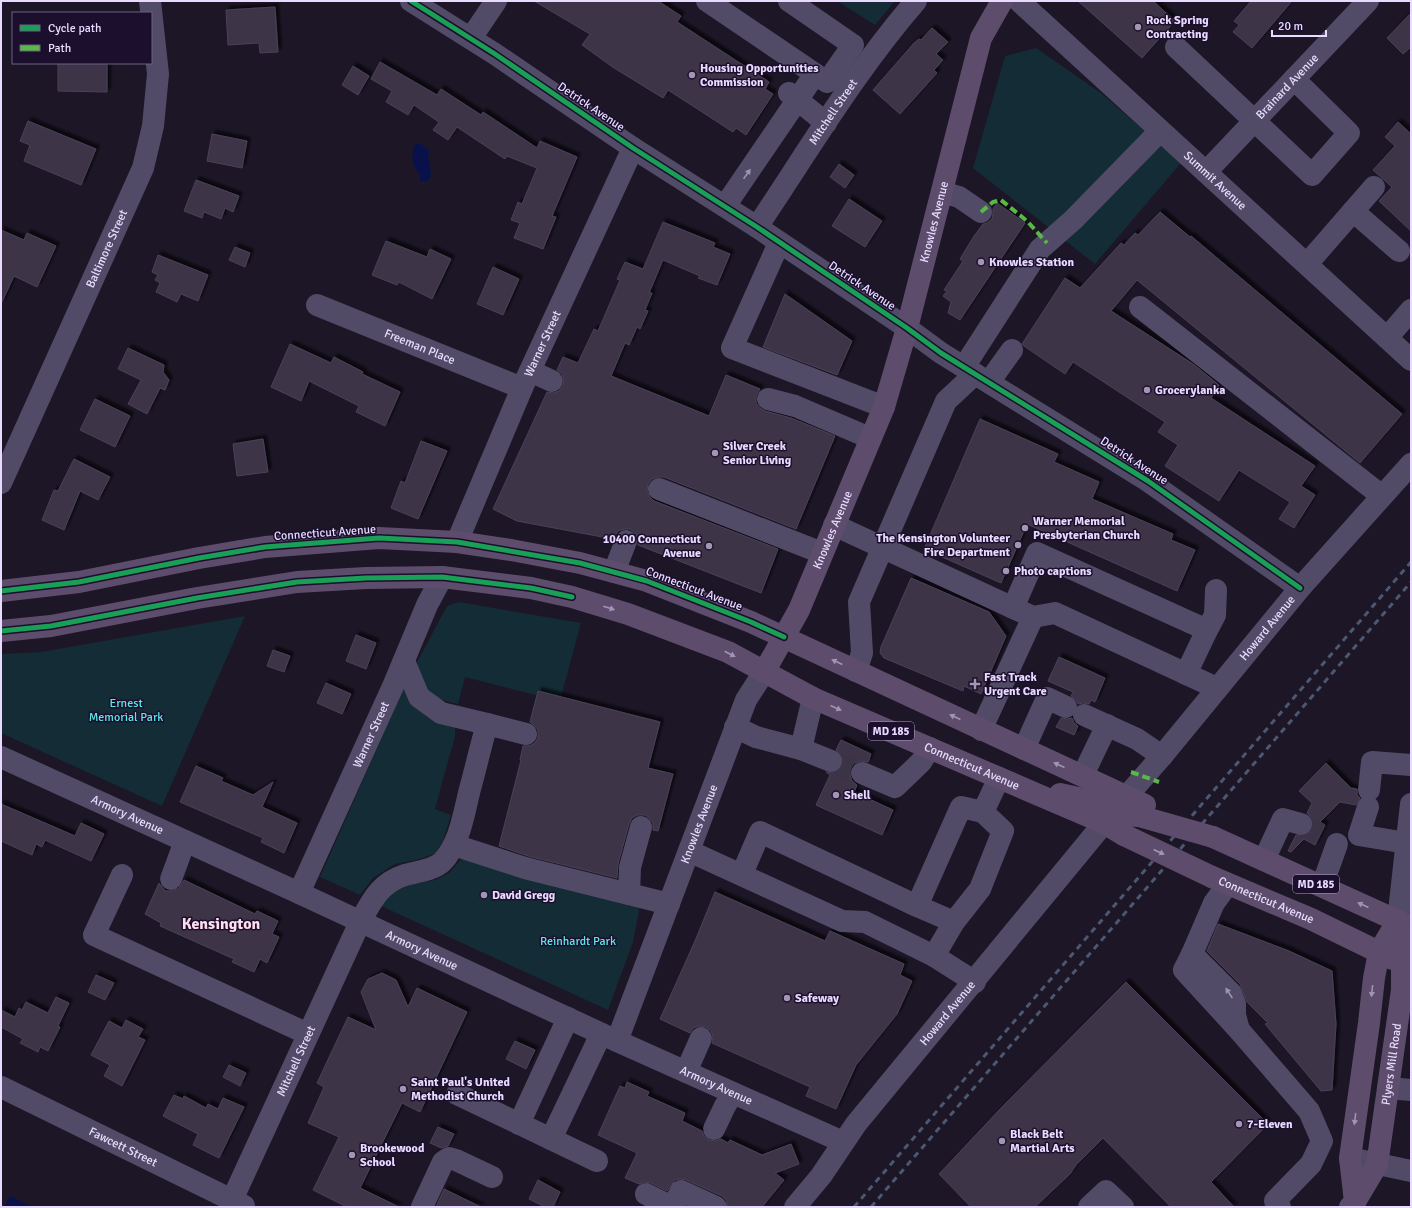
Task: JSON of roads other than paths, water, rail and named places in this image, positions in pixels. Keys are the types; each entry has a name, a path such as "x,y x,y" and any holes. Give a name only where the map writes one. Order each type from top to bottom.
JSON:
{"main road":[{"name":"Knowles Avenue","path":"764,672 799,610 884,407 907,328 981,38 1002,1"},
{"name":"Connecticut Avenue","path":"1,591 80,582 199,558 265,547 379,538 457,542 572,562 646,581 750,622 981,730 1083,775 1137,806"},
{"name":"Connecticut Avenue","path":"1,631 50,626 197,598 297,582 366,578 442,577 531,588 572,597 628,614 728,652 814,698 1104,823 1124,836 1220,880 1311,919 1407,965"},
{"path":"1020,786 1097,802 1114,801 1137,806"},
{"path":"1104,823 1120,817 1137,806"},
{"name":"MD 185","path":"1137,806 1214,837 1405,924"},
{"name":"Plyers Mill Road","path":"1353,1205 1350,1158 1374,978 1379,952 1405,924"},
{"name":"Plyers Mill Road","path":"1353,1205 1377,1165 1402,990 1407,965 1405,924"}],"street":[{"name":"Baltimore Street","path":"150,1 151,12"},
{"name":"Detrick Avenue","path":"411,1 470,38 633,148 757,227 907,328 941,353 1148,481 1300,588"},
{"path":"470,38 496,1"},
{"path":"708,1 827,82 853,45 789,1"},
{"name":"Mitchell Street","path":"757,227 806,107 851,86 901,18 916,1"},
{"name":"Summit Avenue","path":"1019,1 1411,360"},
{"name":"Brainard Avenue","path":"1206,172 1368,1"},
{"name":"Baltimore Street","path":"1,484 143,168 153,126 158,74 152,19"},
{"path":"1176,47 1312,175 1349,133 1294,79"},
{"path":"725,206 806,107 820,78"},
{"path":"976,374 1040,249 1073,220 1160,131"},
{"name":"Warner Street","path":"457,542 526,380 633,148"},
{"path":"1307,264 1374,188"},
{"path":"942,192 959,197 981,212"},
{"path":"1353,211 1399,251"},
{"path":"779,243 732,348 884,407"},
{"name":"Freeman Place","path":"317,305 526,380 552,381"},
{"path":"1140,307 1382,496"},
{"path":"1387,338 1411,310"},
{"path":"856,671 862,653 859,602 946,401 976,374 1012,350"},
{"path":"768,399 795,406 870,438"},
{"name":"Howard Avenue","path":"1137,806 1162,756 1300,588 1411,464"},
{"path":"660,489 822,553"},
{"path":"834,525 1033,617 1055,613 1208,684 1216,690"},
{"path":"614,572 626,541"},
{"path":"1013,608 1037,553 1207,630"},
{"name":"Warner Street","path":"299,893 404,661 427,605 442,577"},
{"path":"1186,674 1215,615 1216,590"},
{"path":"981,730 1033,617"},
{"path":"404,661 419,697 441,713 526,734"},
{"name":"Knowles Avenue","path":"551,1139 609,1038 668,904 746,700 764,672"},
{"path":"801,748 814,698"},
{"path":"1024,749 1047,698 1137,739 1162,756"},
{"name":"Mitchell Street","path":"239,1204 308,1034 360,922 370,904 385,885 404,875 425,870 442,863 454,845 487,724"},
{"path":"1083,775 1107,725"},
{"path":"735,727 756,737 801,748 831,761"},
{"path":"862,773 895,787 922,762 930,748"},
{"name":"Armory Avenue","path":"1,758 299,893 609,1038 843,1142"},
{"path":"1359,835 1369,798 1372,762 1411,765"},
{"path":"983,812 999,778"},
{"name":"Plyers Mill Road","path":"1405,924 1406,843 1411,804"},
{"path":"917,906 961,807 983,812 1003,831 980,889 954,922 934,956"},
{"path":"1264,860 1283,819 1301,824"},
{"name":"Howard Avenue","path":"795,1207 821,1176 856,1124 975,982 1104,823"},
{"path":"629,894 630,867 642,827"},
{"path":"742,874 760,832 954,922"},
{"path":"1322,886 1328,839 1359,835 1406,843"},
{"path":"171,879 185,841"},
{"path":"454,845 525,868 668,904"},
{"path":"689,851 842,921 865,922 934,956 975,982"},
{"path":"122,875 94,935 308,1034"},
{"path":"1220,880 1214,903 1184,970 1309,1110 1322,1142 1311,1164 1275,1201 1280,1207"},
{"path":"519,1124 568,1018"},
{"path":"686,1072 701,1038"},
{"name":"Fawcett Street","path":"1,1087 239,1204"},
{"path":"1388,1088 1411,1090"},
{"path":"714,1129 725,1106 734,1093"},
{"path":"457,1094 597,1161"},
{"path":"422,1207 443,1162 449,1158 492,1177"},
{"path":"1350,1158 1377,1165 1411,1171"},
{"path":"646,1194 673,1207 681,1191 716,1207"},
{"path":"1089,1207 1106,1191 1123,1207"}],"tunnel":[{"path":"831,761 862,773"},
{"path":"1301,824 1320,834"}],"railway":[{"path":"854,1207 1411,562"},
{"path":"871,1207 1411,582"}],"place":[{"name":"Rock Spring Contracting","path":"1138,27"},
{"name":"Housing Opportunities Commission","path":"692,75"},
{"name":"Knowles Station","path":"981,262"},
{"name":"Grocerylanka","path":"1147,390"},
{"name":"Silver Creek Senior Living","path":"715,453"},
{"name":"Warner Memorial Presbyterian Church","path":"1025,528"},
{"name":"The Kensington Volunteer Fire Department","path":"1018,545"},
{"name":"10400 Connecticut Avenue","path":"709,546"},
{"name":"Photo captions","path":"1006,571"},
{"name":"Fast Track Urgent Care","path":"975,684"},
{"name":"Shell","path":"836,795"},
{"name":"David Gregg","path":"484,895"},
{"name":"Safeway","path":"787,998"},
{"name":"Saint Paul's United Methodist Church","path":"403,1089"},
{"name":"7-Eleven","path":"1239,1124"},
{"name":"Black Belt Martial Arts","path":"1002,1141"},
{"name":"Brookewood School","path":"352,1155"}],"district":[{"name":"Kensington","path":"221,924"}],"park label":[{"name":"Ernest Memorial Park","path":"126,710"},
{"name":"Reinhardt Park","path":"578,941"}]}
